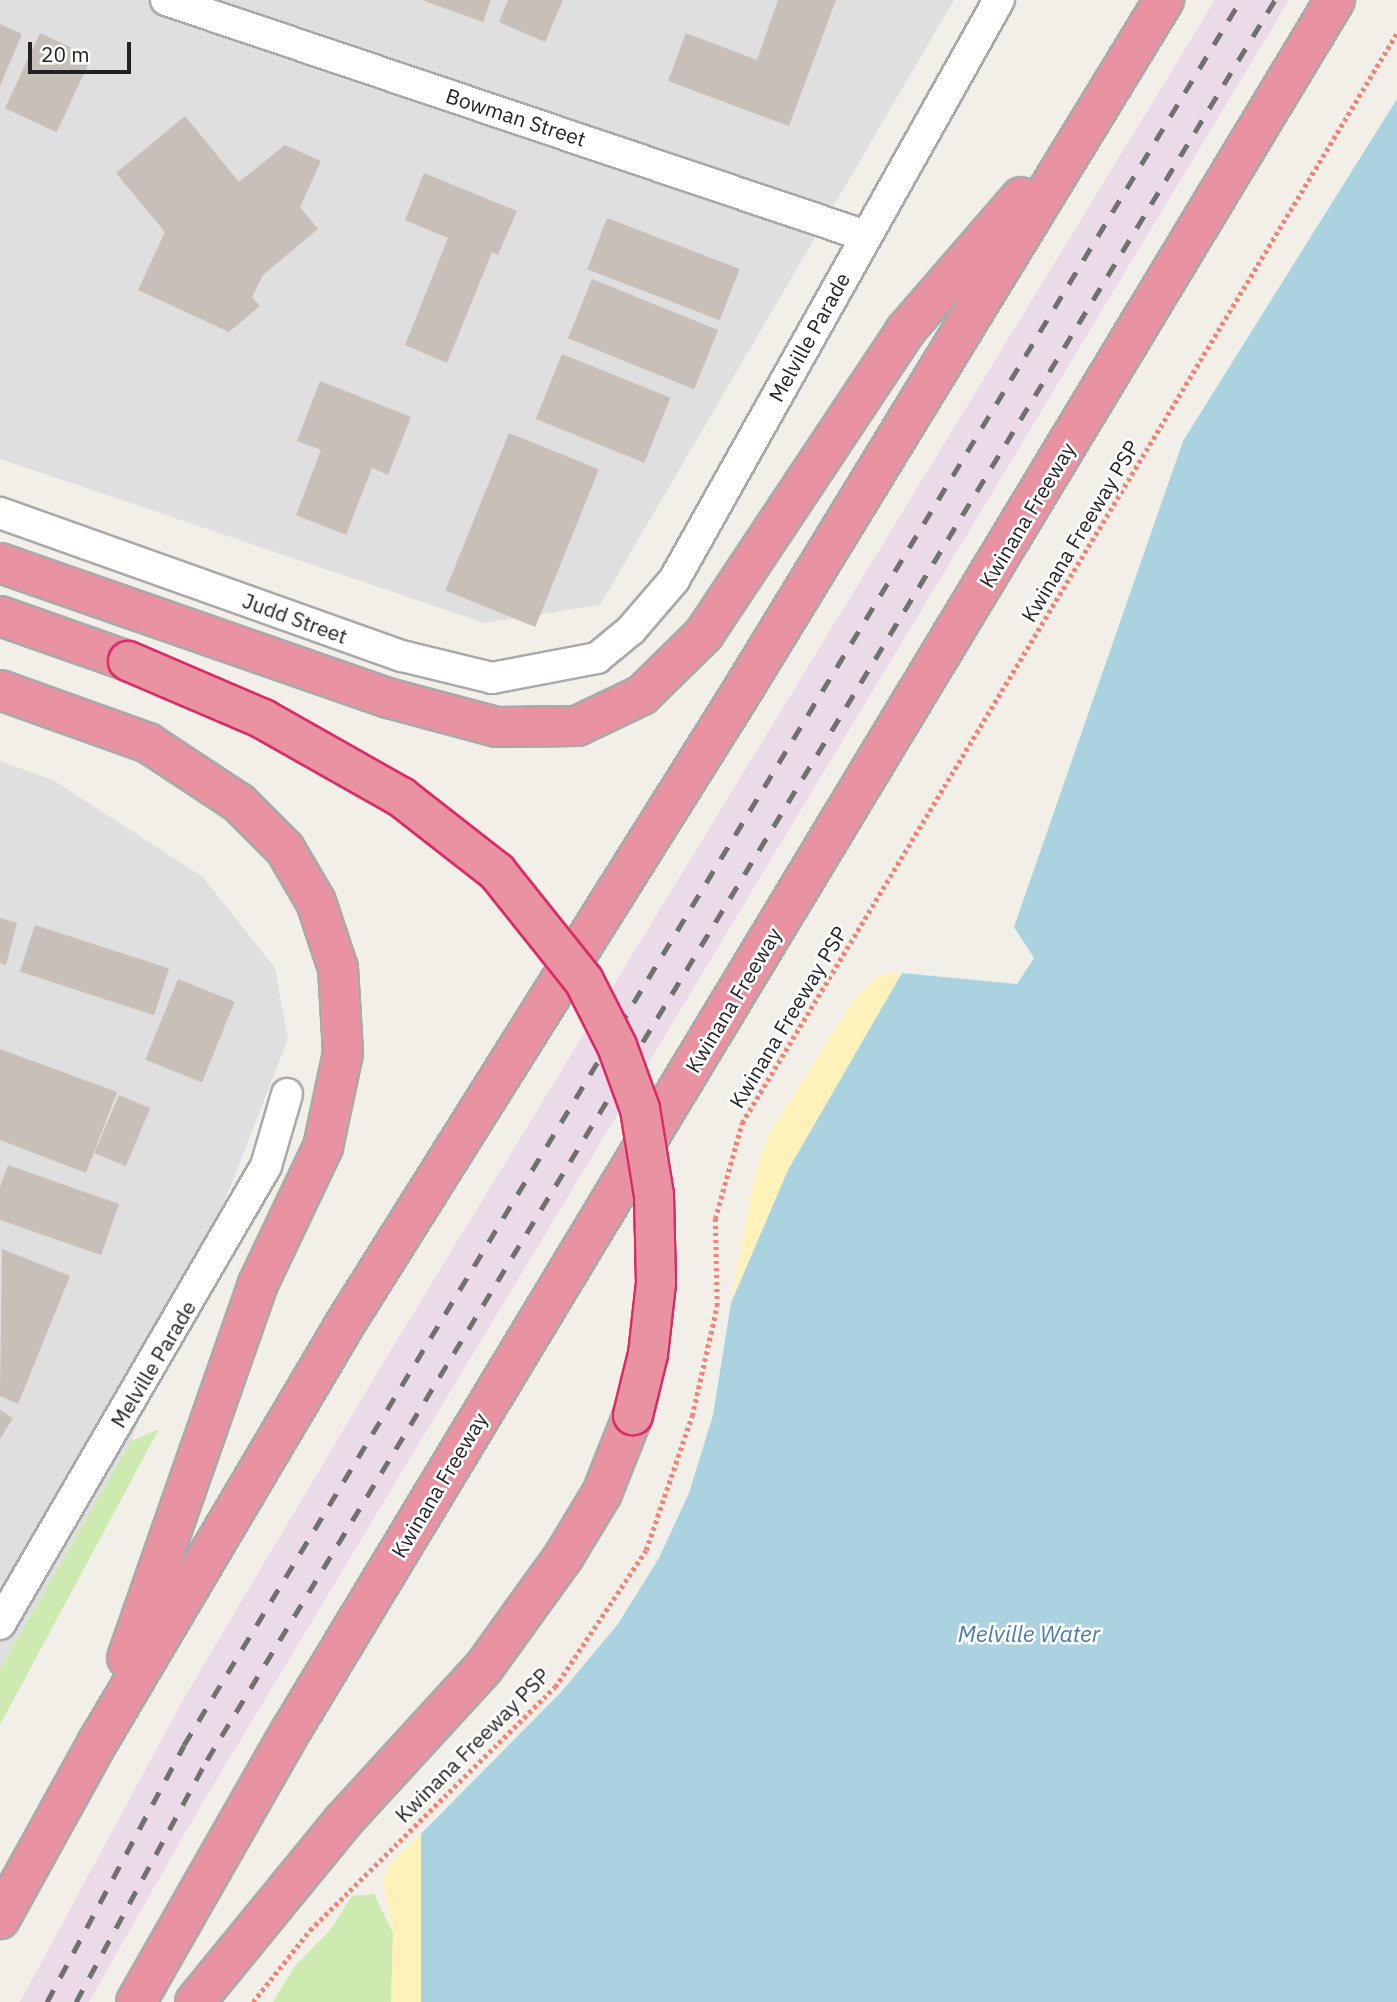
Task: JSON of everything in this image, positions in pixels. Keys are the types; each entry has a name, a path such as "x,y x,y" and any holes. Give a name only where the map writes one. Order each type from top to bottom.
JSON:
{"highway":[{"path":"0,1919 99,1740 343,1327 732,708 1164,0"},
{"name":"Kwinana Freeway","path":"136,2002 292,1729 1335,0"},
{"path":"0,563 388,698 497,727 577,726 642,695 704,634 905,331 1094,113"},
{"path":"0,616 128,661 264,719 401,797 496,872 584,981 617,1046 640,1109 654,1195 656,1283 648,1354 633,1415 602,1493 564,1556 484,1667 344,1819 195,2002"},
{"path":"0,690 148,743 239,803 285,849 316,902 338,968 343,1053 323,1147 258,1284 99,1740"}],"street":[{"name":"Bowman Street","path":"166,0 866,236"},
{"name":"Melville Parade","path":"597,658 631,630 674,580 999,0"},
{"name":"Judd Street","path":"0,513 402,656 492,678 597,658"},
{"name":"Melville Parade","path":"0,1624 266,1167 287,1094"}],"path":[{"name":"Kwinana Freeway PSP","path":"253,2002 310,1930 555,1688 646,1550 692,1416 715,1318 715,1219 742,1124 1397,33"}],"shaded area":[{"path":"0,0 954,0 600,605 485,623 0,459"},
{"path":"1215,0 1289,0 200,1807 89,2002 20,2002 184,1698 383,1363"},
{"path":"0,761 53,780 203,877 275,968 288,1039 131,1441 0,1669"}],"green space":[{"path":"159,1429 0,1725 0,1669 131,1441"},
{"path":"374,1894 393,1933 391,2002 273,2002 295,1966 330,1930 352,1896"}],"sand":[{"path":"902,973 788,1170 731,1303 753,1182 768,1136 854,999 879,975"},
{"path":"421,1834 421,2002 391,2002 393,1933 383,1881 388,1866"}],"water":[{"name":"Melville Water","path":"1397,99 1397,2002 421,2002 421,1834 562,1691 618,1624 659,1558 689,1493 713,1415 731,1303 788,1170 902,973 1017,984 1034,958 1014,927 1183,441"}],"building":[{"path":"422,0 491,0 483,22"},
{"path":"508,0 563,0 545,42 499,22"},
{"path":"778,0 836,0 789,126 668,81 686,33 757,60"},
{"path":"0,24 22,34 0,86"},
{"path":"40,33 92,57 57,132 5,108"},
{"path":"185,116 239,182 285,145 321,161 300,207 318,229 263,275 252,297 260,306 229,332 138,290 165,232 116,173"},
{"path":"424,173 517,211 498,255 492,252 447,363 405,345 448,238 405,220"},
{"path":"607,218 740,269 720,320 587,269"},
{"path":"592,279 718,330 694,389 568,338"},
{"path":"562,354 670,398 644,463 536,419"},
{"path":"320,381 411,417 388,475 372,468 346,535 296,515 321,450 297,441"},
{"path":"509,433 599,469 535,627 445,591"},
{"path":"0,918 17,923 6,965 0,963"},
{"path":"35,925 169,969 154,1015 20,972"},
{"path":"178,979 235,1002 202,1083 145,1060"},
{"path":"0,1049 117,1092 86,1173 0,1140"},
{"path":"119,1095 150,1108 126,1166 94,1153"},
{"path":"8,1165 119,1204 101,1255 0,1220 0,1187"},
{"path":"2,1249 70,1276 18,1404 0,1396"},
{"path":"0,1410 13,1418 0,1439"}],"railway":[{"path":"47,2002 184,1745 1241,0"},
{"path":"76,2002 207,1760 1275,0"}]}
